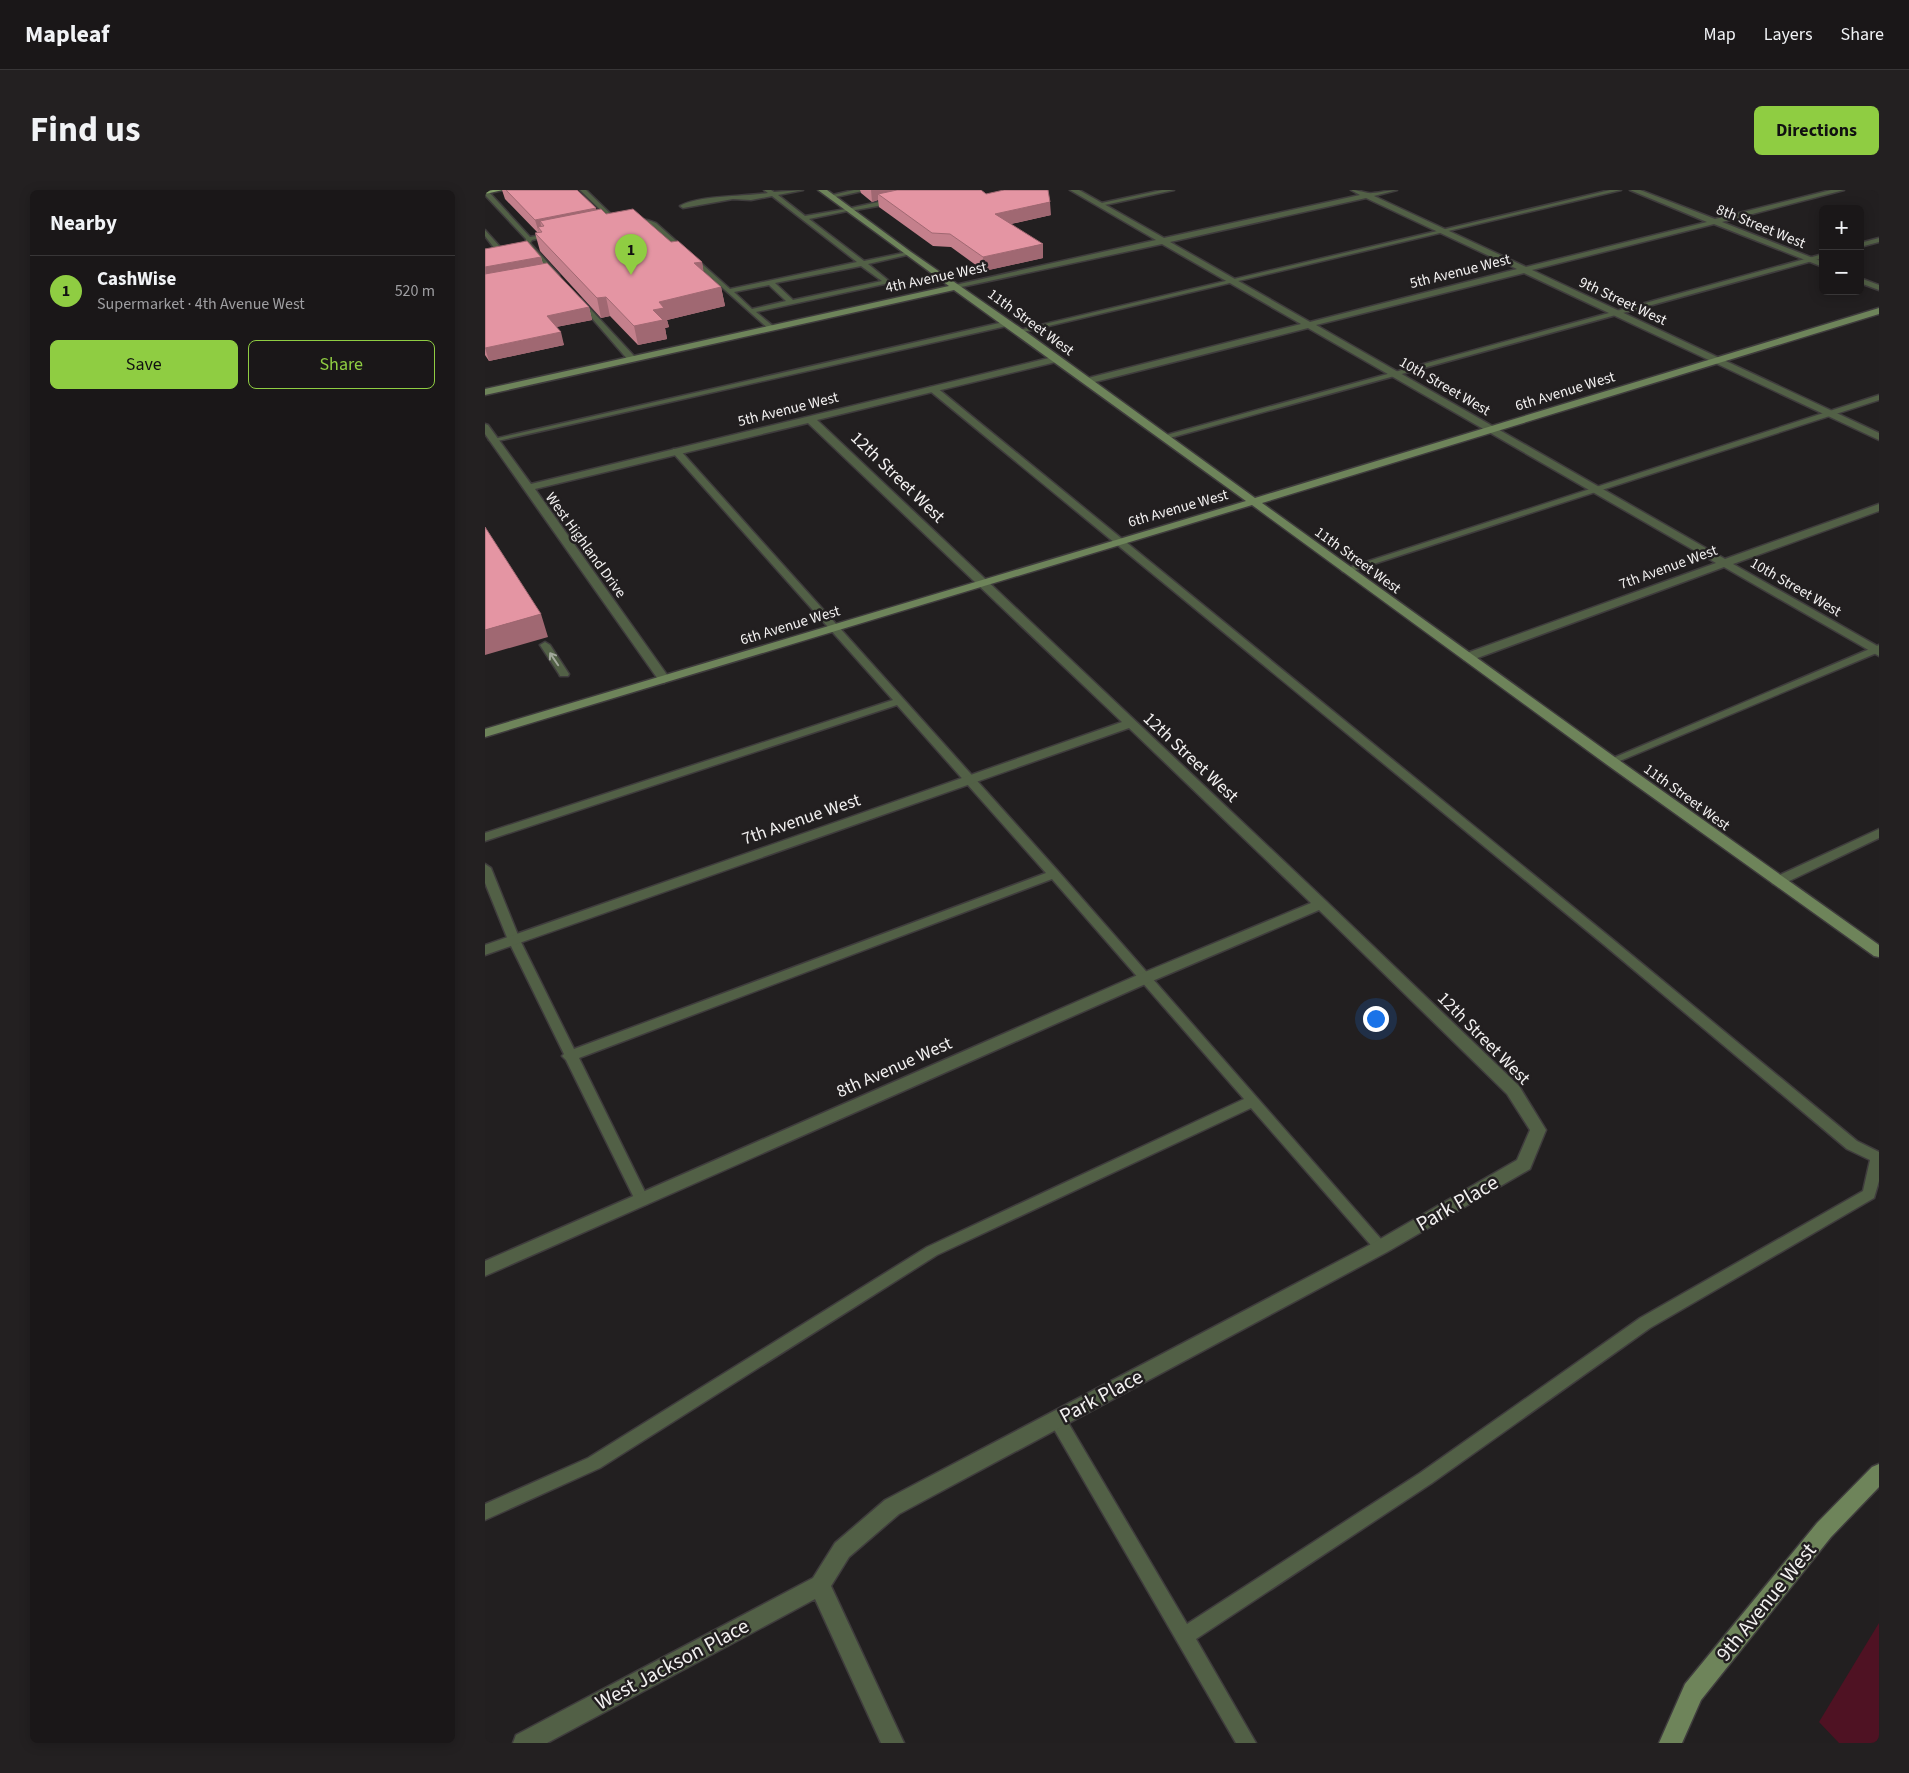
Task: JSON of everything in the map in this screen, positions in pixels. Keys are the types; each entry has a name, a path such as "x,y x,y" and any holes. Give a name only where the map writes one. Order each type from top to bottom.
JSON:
{"main road":[{"path":"485,192 499,190"}],"street":[{"name":"10th Street West","path":"1074,190 1878,650"},
{"name":"9th Street West","path":"1355,190 1879,437"},
{"name":"4th Avenue West","path":"485,392 1393,190"},
{"name":"8th Street West","path":"1634,190 1819,264"},
{"name":"5th Avenue West","path":"1087,381 1840,190"},
{"name":"11th Street West","path":"826,193 908,254 1008,323 1346,570 1879,952"},
{"path":"850,210 904,199"},
{"path":"1864,282 1879,288"},
{"name":"6th Avenue West","path":"485,732 1492,430 1879,311"},
{"name":"5th Avenue West","path":"527,488 1057,359"},
{"name":"12th Street West","path":"810,419 1129,724 1321,904 1513,1090 1538,1130"},
{"name":"West Highland Drive","path":"485,427 664,679"},
{"name":"7th Avenue West","path":"1468,657 1879,507"},
{"name":"7th Avenue West","path":"485,950 1129,724"},
{"path":"1778,881 1879,833"},
{"name":"8th Avenue West","path":"485,1269 1145,978 1321,904"},
{"name":"Park Place","path":"820,1585 842,1550 893,1507 1381,1247 1524,1164 1538,1130"},
{"name":"9th Avenue West","path":"1670,1743 1693,1692 1824,1530 1879,1473"},
{"path":"820,1585 893,1743"},
{"name":"West Jackson Place","path":"524,1743 820,1585"}],"lane":[{"path":"586,190 616,222"},
{"path":"751,311 887,282 767,190"},
{"path":"683,206 733,197 751,198 799,190"},
{"path":"826,193 864,190"},
{"path":"1101,204 1171,190"},
{"path":"1019,331 1618,190"},
{"path":"485,192 529,239"},
{"path":"805,218 850,210"},
{"path":"607,224 635,220 654,224 770,328"},
{"path":"485,232 501,250 485,252"},
{"path":"529,239 558,233"},
{"path":"529,239 527,243 566,286"},
{"path":"1864,244 1879,240"},
{"path":"729,292 908,254"},
{"path":"1163,437 1819,257"},
{"path":"839,268 860,288"},
{"path":"543,273 553,271"},
{"path":"817,273 837,293"},
{"path":"796,277 816,297"},
{"path":"771,282 791,302"},
{"path":"573,293 632,359"},
{"path":"493,440 1008,323"},
{"path":"933,389 1615,947 1852,1145 1878,1158 1869,1194 1645,1323 1426,1478 1184,1636"},
{"path":"1346,570 1879,398"},
{"path":"676,451 1054,874 1381,1247"},
{"path":"545,645 564,674"},
{"path":"1611,761 1878,650"},
{"path":"485,837 899,701"},
{"path":"485,868 514,940 641,1200"},
{"path":"569,1056 1054,874"},
{"path":"485,1512 595,1463 932,1251 1253,1101"},
{"path":"1057,1419 1247,1743"}],"shaded area":[{"path":"1879,1623 1879,1743 1839,1743 1819,1722"}],"building":[{"path":"506,190 577,190 596,208 535,220"},
{"path":"897,190 981,190 986,194 1004,190 1048,190 1050,202 995,214 1043,244 983,257 950,234 932,233 878,194"},
{"path":"601,209 606,214 633,209 671,242 678,241 702,262 694,263 721,287 659,302 664,308 653,310 663,320 634,326 606,297 597,298 535,233 542,232 538,227 544,226 540,221"},
{"path":"527,241 541,257 485,267 485,249"},
{"path":"547,263 589,307 547,316 561,332 485,348 485,274"},
{"path":"485,527 541,614 485,630"}],"place":[{"name":"CashWise","path":"631,275"}]}
